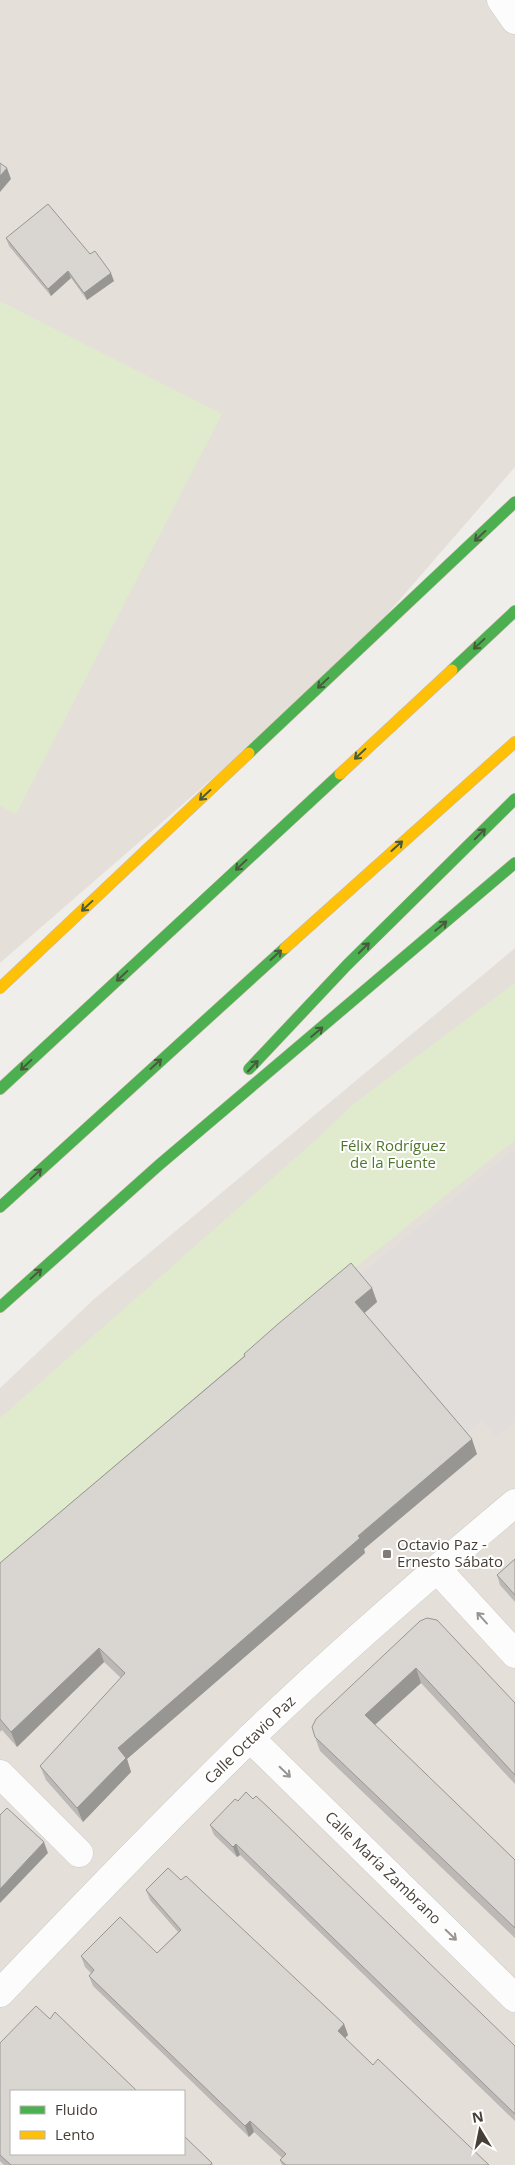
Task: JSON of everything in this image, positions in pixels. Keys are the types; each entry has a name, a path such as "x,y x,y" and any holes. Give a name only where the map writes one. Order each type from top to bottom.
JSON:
{"highway":[{"path":"0,988 515,502"},
{"path":"342,666 477,554"},
{"path":"0,1089 515,610"},
{"path":"0,1207 403,841 515,742"},
{"path":"160,1165 347,965 515,799"},
{"path":"0,1307 160,1165 515,863"}],"street":[{"path":"501,0 515,20"},
{"name":"Calle Octavio Paz","path":"0,1993 250,1738 437,1569 515,1503"},
{"path":"437,1569 515,1654"},
{"name":"Calle María Zambrano","path":"250,1738 515,1998"},
{"path":"0,1774 80,1853"}],"shaded area":[{"path":"0,0 501,0 515,20 515,467 342,666 0,963"},
{"path":"515,948 515,2165 0,2165 0,1388 94,1299"},
{"path":"515,1149 515,1422 497,1437 482,1421 463,1436 360,1317 356,1278"}],"green space":[{"path":"0,301 222,414 16,814 0,806"},
{"name":"Félix Rodríguez de la Fuente","path":"515,983 515,1140 336,1283 0,1571 0,1418 320,1136 352,1105"}],"building":[{"path":"0,163 7,168 0,176"},
{"path":"48,204 90,254 95,251 111,273 84,293 68,271 48,289 6,238"},
{"path":"351,1263 372,1288 355,1302 472,1439 358,1536 360,1538 118,1748 126,1758 77,1808 40,1766 125,1673 99,1648 11,1732 0,1719 0,1563 245,1356 244,1354 278,1324"},
{"path":"515,1559 515,1595 497,1575"},
{"path":"427,1618 437,1620 515,1703 515,1775 416,1668 365,1715 515,1860 515,1928 315,1737 312,1727 316,1719 420,1621"},
{"path":"246,1792 253,1799 256,1796 270,1809 515,2046 515,2114 236,1844 233,1847 210,1825 235,1799 238,1801"},
{"path":"7,1808 44,1842 0,1889 0,1815"},
{"path":"168,1868 181,1880 186,1876 344,2024 338,2031 373,2065 378,2059 489,2165 286,2165 280,2160 286,2154 250,2121 245,2126 89,1976 94,1970 81,1956 120,1917 157,1953 181,1930 146,1890"},
{"path":"36,2006 50,2019 55,2012 136,2090 10,2090 10,2155 185,2155 185,2137 212,2163 210,2165 11,2165 0,2155 0,2043"}],"traffic: fast":[{"path":"249,753 515,502"},
{"path":"452,670 515,611"},
{"path":"0,1089 340,774"},
{"path":"249,1069 347,965 515,799"},
{"path":"0,1307 159,1165 515,863"},
{"path":"0,1207 285,948"}],"traffic: slow":[{"path":"340,774 452,670"},
{"path":"285,948 515,742"},
{"path":"0,988 249,753"}],"place":[{"name":"Octavio Paz - Ernesto Sábato","path":"387,1554"}]}
